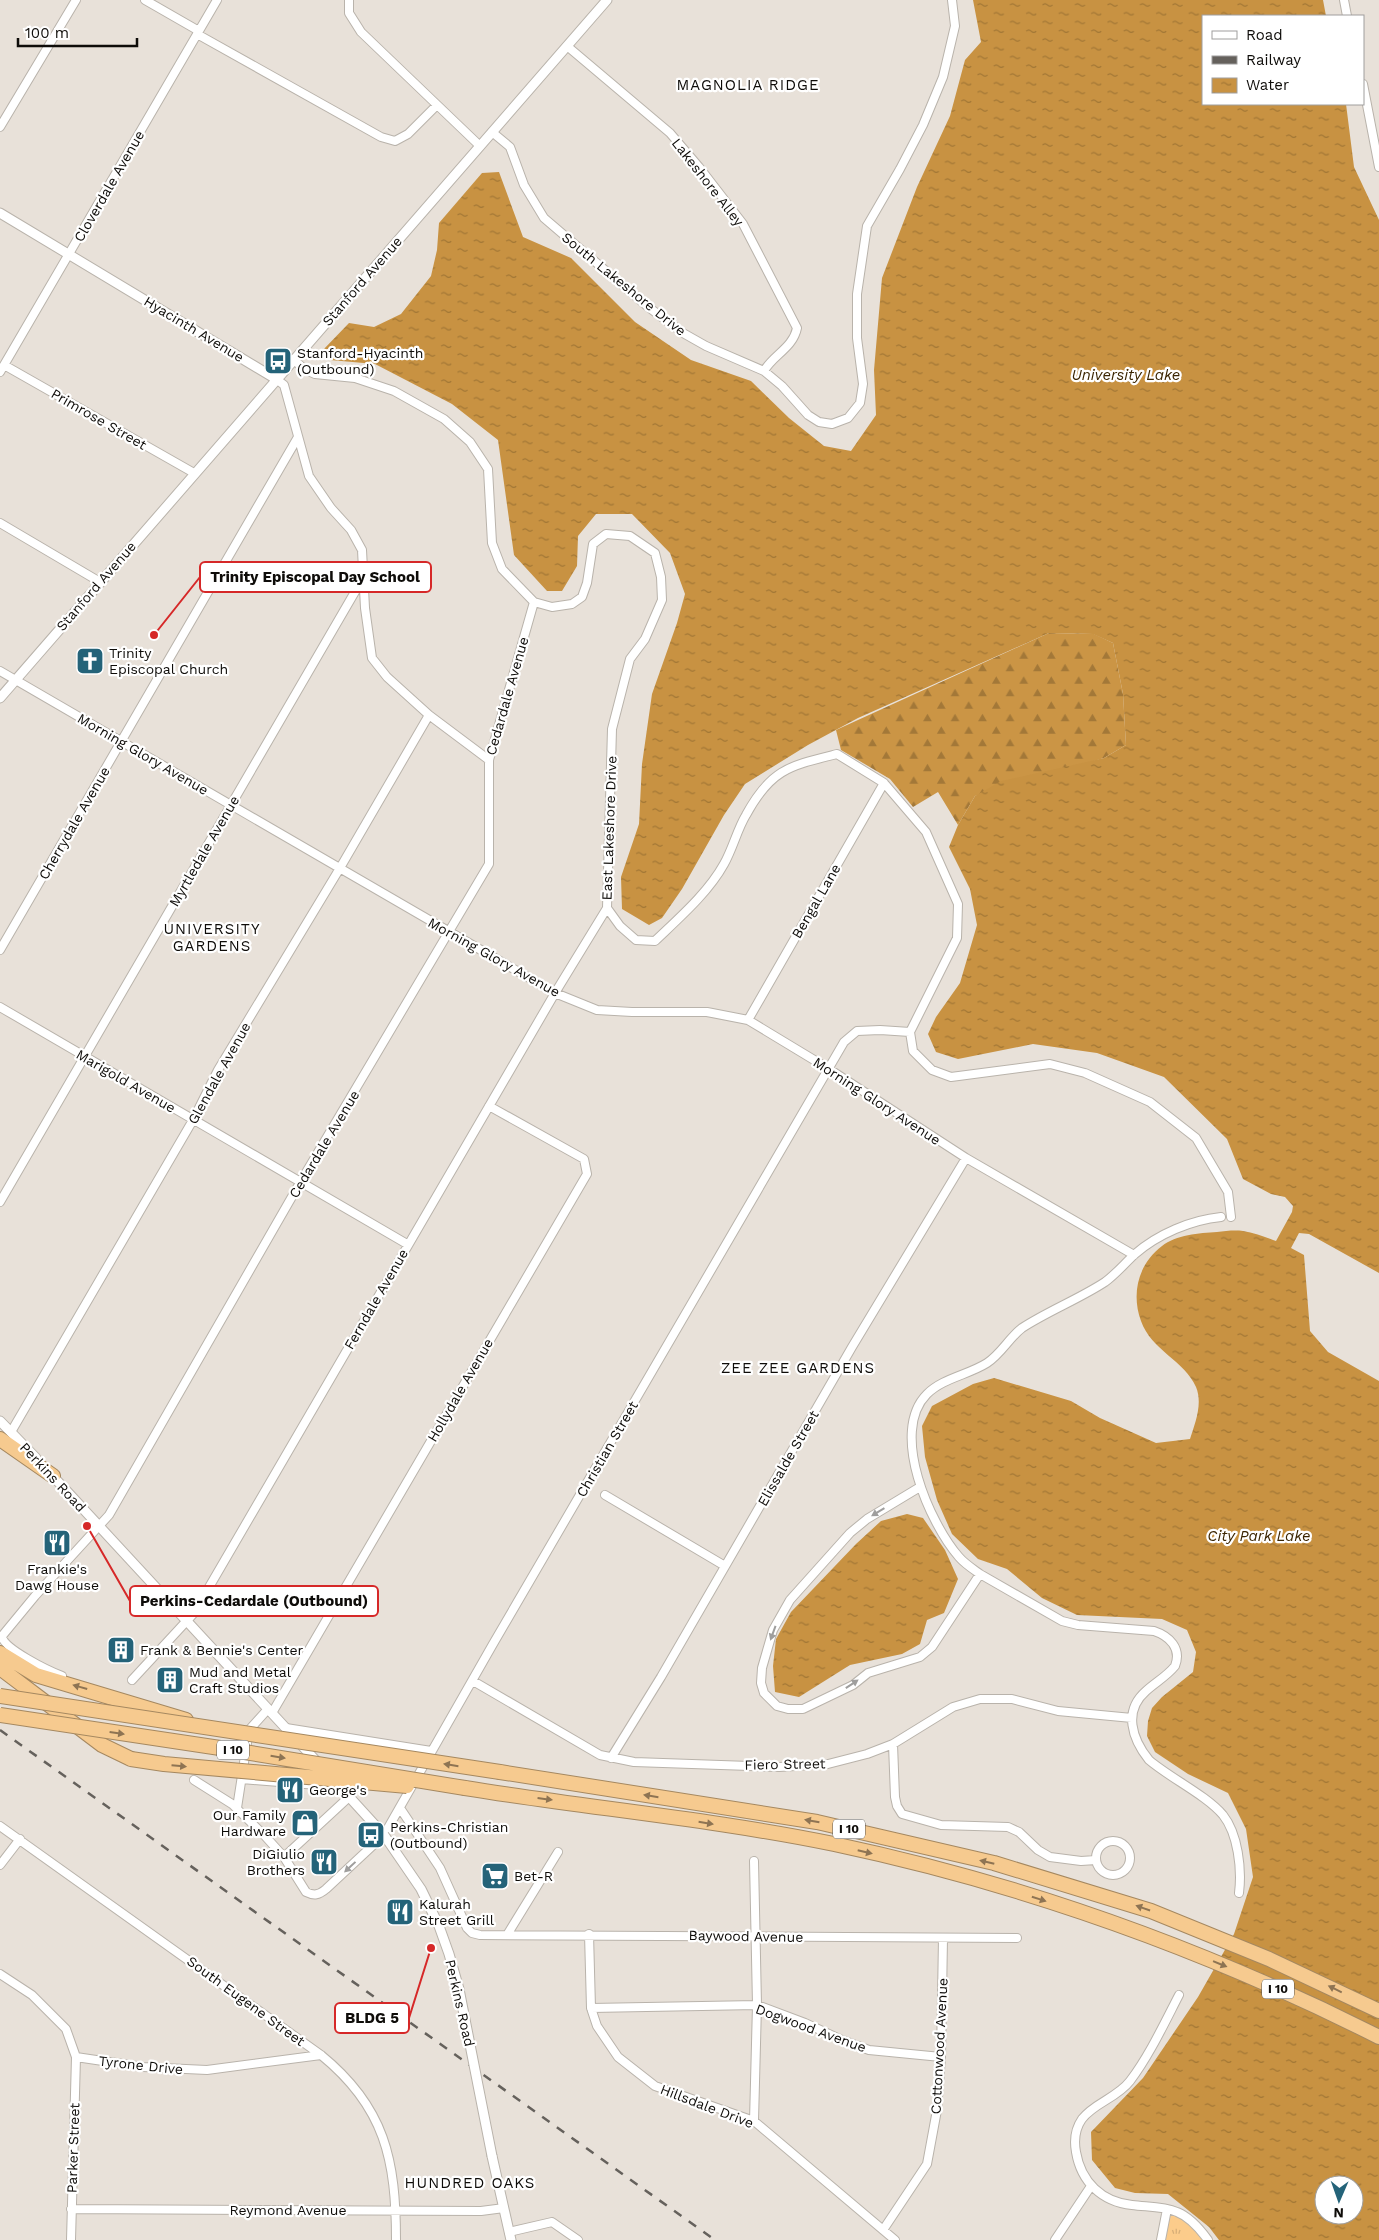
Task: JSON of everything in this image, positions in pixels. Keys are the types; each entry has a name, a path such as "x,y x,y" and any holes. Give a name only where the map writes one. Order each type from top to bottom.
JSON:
{"highway":[{"path":"6,1436 53,1476"},
{"path":"0,1653 36,1675 210,1728"},
{"path":"0,1668 102,1745 131,1759 164,1764 385,1785 465,1788"},
{"name":"I 10","path":"0,1696 816,1822 994,1863 1137,1906 1269,1959 1379,2011"},
{"name":"I 10","path":"0,1715 220,1748 496,1793 633,1811 832,1844 952,1871 1175,1945 1260,1981 1379,2037"}],"street":[{"path":"0,127 76,0"},
{"path":"145,0 198,33 381,138 395,141 408,134 437,105"},
{"name":"Cloverdale Avenue","path":"2,368 217,0"},
{"path":"349,0 349,13 361,32 480,146"},
{"name":"Stanford Avenue","path":"0,698 607,0"},
{"name":"South Lakeshore Drive","path":"492,132 510,147 524,185 544,218 647,306 683,334 764,372 782,386 808,415 819,422 832,424 848,418 860,403 863,384 857,338 857,294 867,226 910,151 943,77 956,26 952,0"},
{"path":"1344,0 1347,15"},
{"name":"Lakeshore Alley","path":"567,46 670,133 743,224 797,328 792,341 769,364 764,372"},
{"path":"1364,89 1379,167"},
{"name":"Hyacinth Avenue","path":"0,213 284,385 309,476 351,530 362,550 366,618 372,658 387,677 429,715 489,760"},
{"path":"293,359 304,369 315,374 355,378 394,391 444,419 470,442 488,469 492,543 502,569 534,602"},
{"name":"Primrose Street","path":"2,368 194,474"},
{"name":"Cherrydale Avenue","path":"0,950 298,437"},
{"path":"0,523 100,582"},
{"name":"East Lakeshore Drive","path":"534,602 552,607 572,604 582,597 588,583 594,544 606,534 630,536 654,553 661,577 662,600 645,638 630,659 612,729 607,908 620,926 636,940 655,941 677,920 724,864 745,815 769,780 794,765 837,754 884,783 926,832 958,904 958,938 910,1032"},
{"name":"Myrtledale Avenue","path":"0,1202 83,1056 363,578"},
{"name":"Cedardale Avenue","path":"62,1676 40,1666 1,1638 114,1506 301,1181 489,864 489,760 534,602"},
{"name":"Morning Glory Avenue","path":"0,671 554,993 597,1010 708,1012 748,1020 829,1069 966,1158 1134,1255"},
{"name":"Glendale Avenue","path":"6,1436 192,1120 218,1070 340,868 429,715"},
{"name":"Bengal Lane","path":"748,1020 884,783"},
{"name":"Ferndale Avenue","path":"132,1680 188,1622 554,993 607,908"},
{"name":"Marigold Avenue","path":"0,1007 408,1244"},
{"name":"Christian Street","path":"284,1857 303,1888 313,1895 319,1894 384,1836 844,1042 857,1031 910,1032"},
{"path":"910,1032 913,1051 932,1070 952,1077 1050,1064 1085,1073 1150,1102 1196,1138 1228,1192 1231,1217"},
{"name":"Hollydale Avenue","path":"237,1808 249,1730 270,1711 587,1174 584,1159 489,1106"},
{"name":"Elissalde Street","path":"611,1758 852,1347 966,1158"},
{"path":"1221,1217 1184,1226 1142,1249 1104,1282 1021,1329 989,1362 951,1379 927,1394 915,1416 912,1430 914,1457 920,1487 934,1517 959,1557 980,1574 1062,1620 1078,1625 1154,1631 1170,1640 1177,1652 1176,1666 1142,1696 1132,1718 1135,1738 1149,1760 1224,1816 1232,1834 1238,1856 1238,1893"},
{"name":"Perkins Road","path":"0,1421 6,1436"},
{"name":"Perkins Road","path":"53,1476 384,1836 421,1889 447,1946 458,1988 510,2236"},
{"path":"920,1487 866,1519 850,1533 790,1600 773,1630 762,1668 761,1683 764,1693 777,1706 788,1709 802,1709 853,1685 868,1673 920,1657 932,1648 980,1574"},
{"path":"605,1495 725,1566"},
{"name":"Fiero Street","path":"473,1681 586,1748 611,1758 634,1762 806,1766 843,1761 893,1744 953,1707 980,1699 1012,1699 1058,1711 1132,1718"},
{"path":"286,1728 432,1751"},
{"path":"893,1744 895,1797 897,1806 902,1814 941,1825 1008,1827 1019,1832 1038,1850 1050,1857 1081,1861 1096,1860"},
{"path":"242,1779 340,1787"},
{"path":"194,1780 237,1808 284,1857 349,1797"},
{"name":"Baywood Avenue","path":"400,1808 440,1868 467,1928 476,1934 1017,1938"},
{"name":"South Eugene Street","path":"0,1826 322,2055 344,2073 365,2099 382,2130 396,2210 396,2240"},
{"path":"0,1865 20,1839"},
{"path":"1110,1841 1122,1843 1130,1855 1127,1867 1114,1874 1103,1871 1096,1860 1098,1849 1104,1843 1110,1841"},
{"path":"507,1935 558,1852"},
{"path":"754,1861 756,1937 754,2121"},
{"name":"Hillsdale Drive","path":"589,1934 591,2008 597,2026 618,2057 655,2086 754,2121 895,2240"},
{"name":"Cottonwood Avenue","path":"883,2230 927,2164 938,2110 943,1938"},
{"path":"0,1974 32,1995 66,2029 76,2057"},
{"path":"1179,1995 1151,2047 1129,2082 1116,2094 1088,2112 1079,2124 1075,2139 1076,2156 1082,2173 1091,2186 1100,2194 1118,2203 1167,2209 1186,2217 1208,2240"},
{"name":"Dogwood Avenue","path":"591,2008 756,2005 869,2050 941,2057"},
{"name":"Tyrone Drive","path":"76,2057 143,2068 206,2070 322,2055"},
{"name":"Parker Street","path":"71,2240 76,2057"},
{"path":"1054,2240 1091,2186"},
{"name":"Reymond Avenue","path":"71,2209 481,2211 504,2208"},
{"path":"1161,2240 1167,2209"},
{"path":"510,2236 552,2222 578,2240"}],"green space":[{"path":"1049,633 1094,634 1113,643 1123,694 1126,745 1104,758 975,796 958,825 938,792 913,807 890,779 841,750 836,730"},
{"path":"1167,2209 1193,2222 1205,2240 1161,2240"}],"water":[{"name":"University Lake","path":"973,0 1323,0 1326,15 1202,15 1202,105 1346,105 1354,167 1379,220 1379,1273 1309,1234 1299,1233 1291,1248 1304,1255 1310,1331 1328,1352 1379,1381 1379,2240 1219,2240 1209,2227 1168,2194 1135,2193 1115,2188 1092,2160 1091,2132 1143,2078 1198,1997 1234,1934 1253,1877 1246,1829 1228,1793 1188,1774 1155,1752 1147,1736 1148,1721 1152,1708 1162,1697 1193,1672 1196,1652 1187,1630 1162,1619 1077,1615 1042,1598 1007,1569 978,1559 952,1534 937,1500 925,1457 922,1426 932,1406 973,1384 994,1378 1071,1401 1100,1418 1156,1443 1190,1439 1198,1413 1198,1393 1191,1378 1152,1340 1141,1321 1138,1311 1137,1290 1142,1271 1154,1253 1162,1246 1174,1239 1188,1235 1240,1231 1276,1241 1292,1212 1293,1206 1285,1197 1271,1194 1243,1179 1227,1139 1164,1077 1097,1053 1033,1044 958,1059 936,1052 928,1034 936,1017 960,983 977,925 970,889 949,847 958,825 975,796 1001,781 1104,758 1126,745 1123,694 1113,643 1093,634 1049,633 858,718 808,745 745,784 724,815 682,889 662,918 649,925 622,909 621,877 639,824 642,764 652,694 685,594 670,553 632,514 596,514 578,536 577,566 562,591 547,591 514,555 498,440 452,404 375,364 330,360 322,353 349,323 374,327 401,314 431,276 437,250 439,223 482,173 499,172 523,237 571,258 635,322 691,360 751,381 789,418 824,446 851,451 876,415 874,370 882,278 917,187 950,116 965,60 981,42"},
{"path":"907,1514 923,1518 945,1550 958,1579 944,1613 927,1620 920,1644 902,1654 850,1665 799,1697 775,1692 773,1666 776,1639 791,1612 856,1544 881,1521"}],"railway":[{"path":"0,1730 715,2240"}],"place":[{"name":"Stanford-Hyacinth (Outbound)","path":"278,361"},
{"name":"Trinity Episcopal Day School","path":"154,635"},
{"name":"Trinity Episcopal Church","path":"90,661"},
{"name":"Perkins-Cedardale (Outbound)","path":"87,1526"},
{"name":"Frankie's Dawg House","path":"57,1543"},
{"name":"Frank & Bennie's Center","path":"121,1650"},
{"name":"Mud and Metal Craft Studios","path":"170,1680"},
{"name":"George's","path":"290,1790"},
{"name":"Our Family Hardware","path":"305,1823"},
{"name":"Perkins-Christian (Outbound)","path":"371,1835"},
{"name":"DiGiulio Brothers","path":"324,1862"},
{"name":"Bet-R","path":"495,1876"},
{"name":"Kalurah Street Grill","path":"400,1912"},
{"name":"BLDG 5","path":"431,1948"}],"district":[{"name":"MAGNOLIA RIDGE","path":"748,85"},
{"name":"UNIVERSITY GARDENS","path":"212,938"},
{"name":"ZEE ZEE GARDENS","path":"798,1368"},
{"name":"HUNDRED OAKS","path":"470,2183"}],"water label":[{"name":"City Park Lake","path":"1259,1536"}]}
